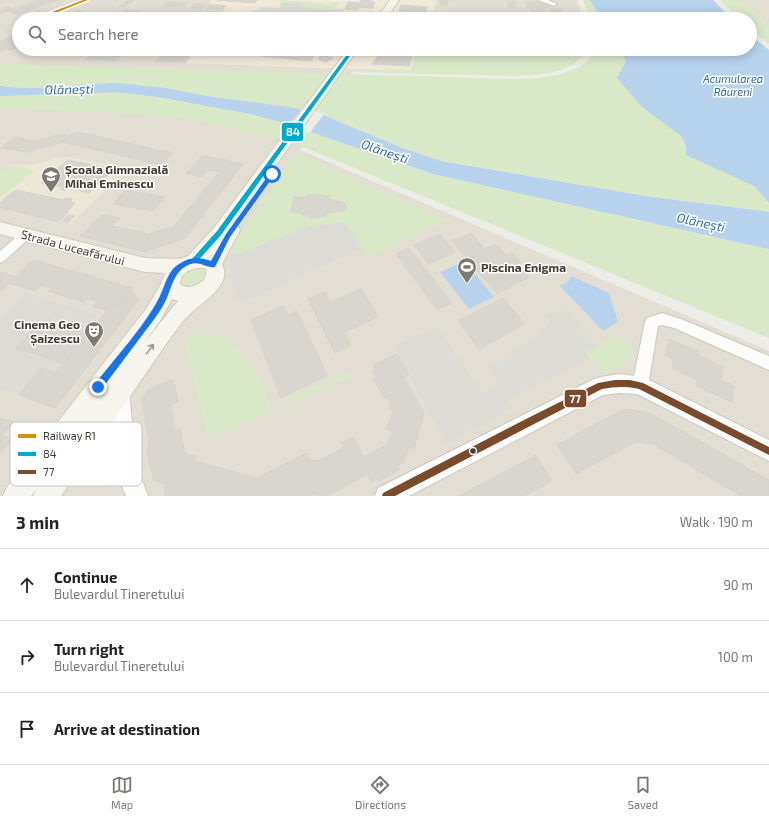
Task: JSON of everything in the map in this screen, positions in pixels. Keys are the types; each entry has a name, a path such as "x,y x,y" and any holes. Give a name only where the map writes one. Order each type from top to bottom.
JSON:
{"main road":[{"path":"380,12 389,0"},
{"path":"386,12 395,0"},
{"path":"340,73 349,56"},
{"path":"212,265 228,236 286,148 340,73 354,56"},
{"path":"119,392 119,383 123,371 153,315 179,272 219,233 286,148"},
{"name":"Strada Luceafărului","path":"0,228 145,265 179,272"},
{"path":"201,260 212,265 216,274 210,286 202,291 195,294 181,295 175,292 179,272 201,260"},
{"path":"98,422 171,321 202,291"},
{"path":"72,422 153,315"},
{"path":"16,496 24,486"},
{"path":"46,496 53,486"}],"street":[{"path":"541,0 554,4"},
{"path":"0,258 27,234"},
{"path":"640,386 652,322 662,319 676,323 769,363"},
{"path":"386,496 601,386 624,383 640,386 769,451"},
{"path":"119,392 122,422"},
{"path":"133,486 137,496"}],"shaded area":[{"path":"0,0 212,0 209,3 227,5 223,12 12,12 12,56 192,56 187,63 354,69 300,150 769,351 769,496 0,496"},
{"path":"212,0 436,0 434,12 223,12 227,5 209,3"},
{"path":"436,0 577,0 581,12 434,12"},
{"path":"740,0 769,0 769,24 757,14 757,12"},
{"path":"282,3 301,3 301,5 304,5 303,8 345,9 343,12 250,12 260,9 261,7 280,8"},
{"path":"192,56 414,56 411,70 186,63"},
{"name":"Școala Gimnazială Mihai Eminescu","path":"68,157 128,168 70,224 9,209 7,211 0,207 0,173 11,165 37,164 55,158"},
{"path":"344,222 362,248 240,303 232,283 230,257 308,227"},
{"path":"25,293 98,315 83,333 57,325 61,321 54,318 44,325 39,323 15,349 21,351 23,350 63,364 56,373 19,395 3,389 0,392 0,319"},
{"path":"563,308 598,345 585,353 589,358 508,401 512,408 447,444 394,346 437,327 482,393 499,385 488,367 539,335 550,323 548,315"}],"green space":[{"path":"279,0 330,4 332,2 340,3 336,8 303,8 300,5 283,3 278,8 281,1 278,1"},
{"path":"583,0 590,0 598,12 588,12"},
{"path":"720,0 740,0 754,12 732,12"},
{"path":"757,14 769,24 769,44 757,35"},
{"path":"414,56 583,56 564,69 531,75 510,76 352,72 354,69 411,70"},
{"path":"591,56 623,56 642,107 682,137 687,155 754,186 769,203 769,212 645,196 441,161 400,147 323,115 279,105 206,96 141,85 106,83 16,89 0,86 0,64 511,79 545,77 570,71 581,66"},
{"path":"117,92 158,97 246,113 281,122 433,174 769,249 769,338 301,146 228,127 188,119 131,114 0,108 0,96"},
{"path":"297,154 448,220 368,257 344,222 233,254 233,243 294,155"},
{"path":"11,165 35,170 0,198 0,173"},
{"path":"191,265 208,268 209,280 185,291 176,279"},
{"path":"199,332 233,340 262,382 272,411 219,434 206,432 184,341 186,338"},
{"path":"617,334 637,354 605,375 585,353"},
{"path":"349,372 351,377 286,404 283,400"}],"water":[{"path":"590,0 713,0 725,12 598,12"},
{"name":"Acumularea Râureni","path":"757,41 769,50 769,203 754,186 686,155 686,147 682,137 642,107 617,78 626,61 623,56 757,56"},
{"name":"Olănești","path":"116,83 166,88 206,96 295,108 323,115 400,147 441,161 645,196 769,212 769,249 433,174 281,122 246,113 158,97 117,92 0,96 0,86 14,88 43,88"},
{"name":"Piscina Enigma","path":"465,261 494,297 469,309 440,272"},
{"path":"571,276 609,293 618,322 603,331 560,286 568,282"}],"pier":[{"path":"302,108 324,114 310,133 288,126"}],"building":[{"path":"38,0 58,0 23,12 8,11"},
{"path":"128,0 133,1 124,7 119,6"},
{"path":"217,0 257,0 255,3"},
{"path":"361,0 371,0 371,2 375,2 373,8 359,7 358,10 345,9 348,2 360,3"},
{"path":"440,0 448,0 448,5 440,5"},
{"path":"508,1 515,2 515,8 508,8"},
{"path":"167,2 187,3 184,6 161,7"},
{"path":"526,2 547,3 549,8 544,8 545,12 531,12 530,8 527,8"},
{"path":"194,4 207,4 204,8 191,8"},
{"path":"401,5 427,7 425,12 399,12"},
{"path":"208,6 225,6 222,9 206,9"},
{"path":"8,7 13,9 0,14 0,10"},
{"path":"561,9 562,12 550,12 549,10"},
{"path":"78,10 84,12 73,12"},
{"path":"126,10 142,11 141,12 123,12"},
{"path":"12,37 12,49 7,49 0,52 0,41"},
{"path":"89,56 121,56 116,61 86,59"},
{"path":"160,56 189,56 185,62 156,61"},
{"path":"261,56 314,56 311,61"},
{"path":"378,56 412,56 409,66 372,64"},
{"path":"319,57 332,57 332,59 326,62 319,60"},
{"path":"79,132 173,153 161,165 62,142 28,152 1,148 14,137 35,141 63,134 66,136"},
{"path":"203,155 243,164 185,238 144,252 80,236 102,215 120,218 112,226 149,234 174,226 219,172 208,170 201,177 186,173"},
{"path":"68,160 114,169 89,193 67,188 65,190 60,189 62,187 41,183"},
{"path":"16,190 21,191 14,196 9,195"},
{"path":"125,190 165,197 153,211 113,204"},
{"name":"Școala Gimnazială Mihai Eminescu","path":"21,191 63,200 66,198 73,199 70,202 75,203 67,212 69,212 59,222 8,209 7,211 0,207 0,203 8,195 14,196"},
{"path":"316,194 330,196 329,199 345,203 347,207 344,211 332,212 326,216 320,216 320,218 310,218 311,215 302,215 302,213 290,212 294,197 306,198 307,195"},
{"path":"69,215 75,216 68,223 62,221"},
{"path":"471,233 485,249 496,244 507,255 512,252 521,262 517,264 529,277 497,294 452,241"},
{"path":"440,234 455,252 429,264 414,245"},
{"path":"409,248 452,303 437,310 396,254"},
{"path":"33,260 130,287 132,290 118,307 111,305 107,310 93,307 97,301 87,299 84,302 48,291 51,288 41,285 36,291 9,283"},
{"path":"0,272 16,277 0,292"},
{"path":"361,289 378,317 345,332 351,345 335,353 308,299 325,292 330,302"},
{"path":"132,290 139,300 130,311 118,307"},
{"path":"503,298 525,324 479,349 458,321"},
{"path":"111,305 130,311 55,408 19,395 41,368 56,373"},
{"path":"284,306 288,315 297,311 327,375 281,398 251,320"},
{"path":"47,322 87,334 63,364 23,350 15,349 39,323 44,325"},
{"path":"669,339 698,351 698,355 723,367 721,380 734,386 732,402 696,386 697,380 672,368 674,360 665,356"},
{"path":"397,354 409,375 404,377 424,413 414,449 409,447 404,462 399,465 399,470 379,481 378,479 371,482 368,474 327,496 316,496 315,493 310,496 165,496 165,485 154,480 147,453 149,443 142,400 147,390 173,379 178,402 171,405 175,431 180,428 185,453 195,456 195,461 257,478 307,453 310,460 318,461 343,448 341,443 354,437 363,457 387,445 392,432 386,429 393,413 388,399 384,397 373,378 375,376 373,372 375,364"},
{"path":"624,409 650,413 769,480 769,496 741,496 653,444 635,442 576,474 557,445"},
{"path":"0,418 13,422 10,422 10,426 2,436 10,438 10,442 0,454"},
{"path":"536,455 552,481 524,496 459,496"}],"rail line":[{"name":"R1","path":"54,12 86,0"}],"transit line":[{"name":"84","path":"194,261 219,233 348,56"},
{"name":"77","path":"386,496 601,386 611,384 625,383 640,386 769,451"}],"place":[{"name":"Școala Gimnazială Mihai Eminescu","path":"51,193"},
{"name":"Piscina Enigma","path":"467,284"},
{"name":"Cinema Geo Șaizescu","path":"94,348"}],"route":[{"path":"98,387 153,315 170,283 171,277 177,269 187,262 201,260 212,265 228,236 272,174"}]}
